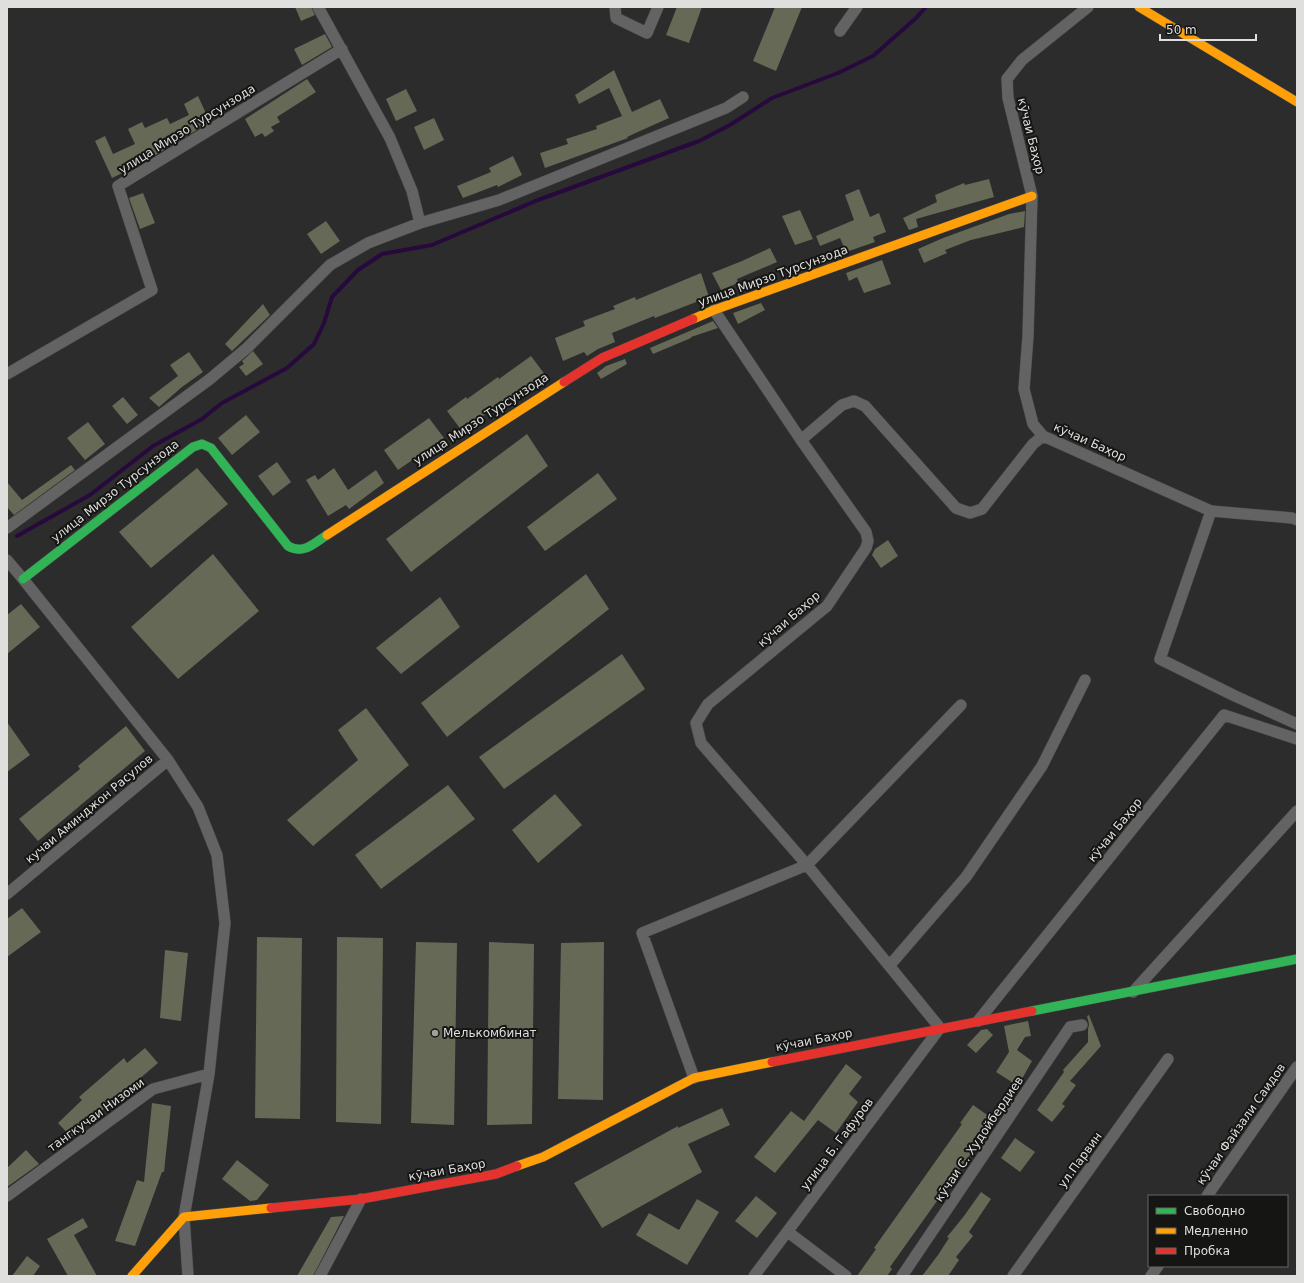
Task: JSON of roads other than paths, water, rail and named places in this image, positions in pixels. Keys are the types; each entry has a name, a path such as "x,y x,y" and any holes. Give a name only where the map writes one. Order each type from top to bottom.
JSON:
{"street":[{"path":"318,7 390,138 412,191 420,223"},
{"path":"615,7 616,18 647,33 658,7"},
{"path":"840,31 857,7"},
{"name":"кӯчаи Баҳор","path":"1088,7 1022,60 1007,79 1008,98 1032,196 1028,336 1024,389 1033,424 1043,436 1211,512"},
{"path":"1139,7 1297,102"},
{"name":"улица Мирзо Турсунзода","path":"7,374 152,290 118,186 342,49"},
{"path":"7,528 210,379 247,348 330,265 368,243 420,223 498,200 726,108 742,97"},
{"name":"улица Мирзо Турсунзода","path":"23,579 193,447 202,444 211,448 288,546 295,550 303,550 602,358 714,310 1032,196"},
{"name":"кӯчаи Баҳор","path":"714,310 801,440 866,532 868,541 866,548 827,606 708,704 696,723 701,743 807,865 940,1028"},
{"path":"801,440 842,405 854,401 865,406 956,508 970,513 982,509 1033,444 1043,436"},
{"path":"1297,520 1292,518 1211,512 1160,659 1235,696 1297,724"},
{"path":"7,560 168,760 198,807 217,855 225,923 210,1074 184,1217 188,1276"},
{"path":"890,965 966,877 1042,766 1085,680"},
{"path":"694,1078 642,932 807,865 961,705"},
{"name":"кӯчаи Баҳор","path":"978,1021 1224,715 1297,740"},
{"name":"кучаи Аминджон Расулов","path":"7,894 168,760"},
{"path":"1133,992 1297,811"},
{"name":"кӯчаи Баҳор","path":"184,1217 361,1199 496,1174 544,1157 694,1078 940,1028 1133,992 1297,959"},
{"name":"кӯчаи С. Худойбердиев","path":"902,1276 1070,1027 1082,1025"},
{"name":"улица Б. Гафуров","path":"754,1276 940,1028"},
{"name":"ул.Парвин","path":"1013,1276 1168,1059"},
{"name":"кӯчаи Файзали Саидов","path":"1208,1195 1297,1067"},
{"name":"тангкучаи Низоми","path":"7,1196 153,1089 210,1074"},
{"path":"320,1276 361,1199"},
{"path":"132,1276 184,1217"},
{"path":"788,1232 846,1276"},
{"path":"1151,1276 1157,1267"}],"waterway":[{"path":"17,536 90,495 153,446 202,419 222,403 287,368 314,344 324,323 332,297 358,270 382,254 432,245 538,200 699,141 730,125 772,98 838,73 873,56 916,18 926,7"}],"place":[{"name":"Мелькомбинат","path":"435,1033"}]}
